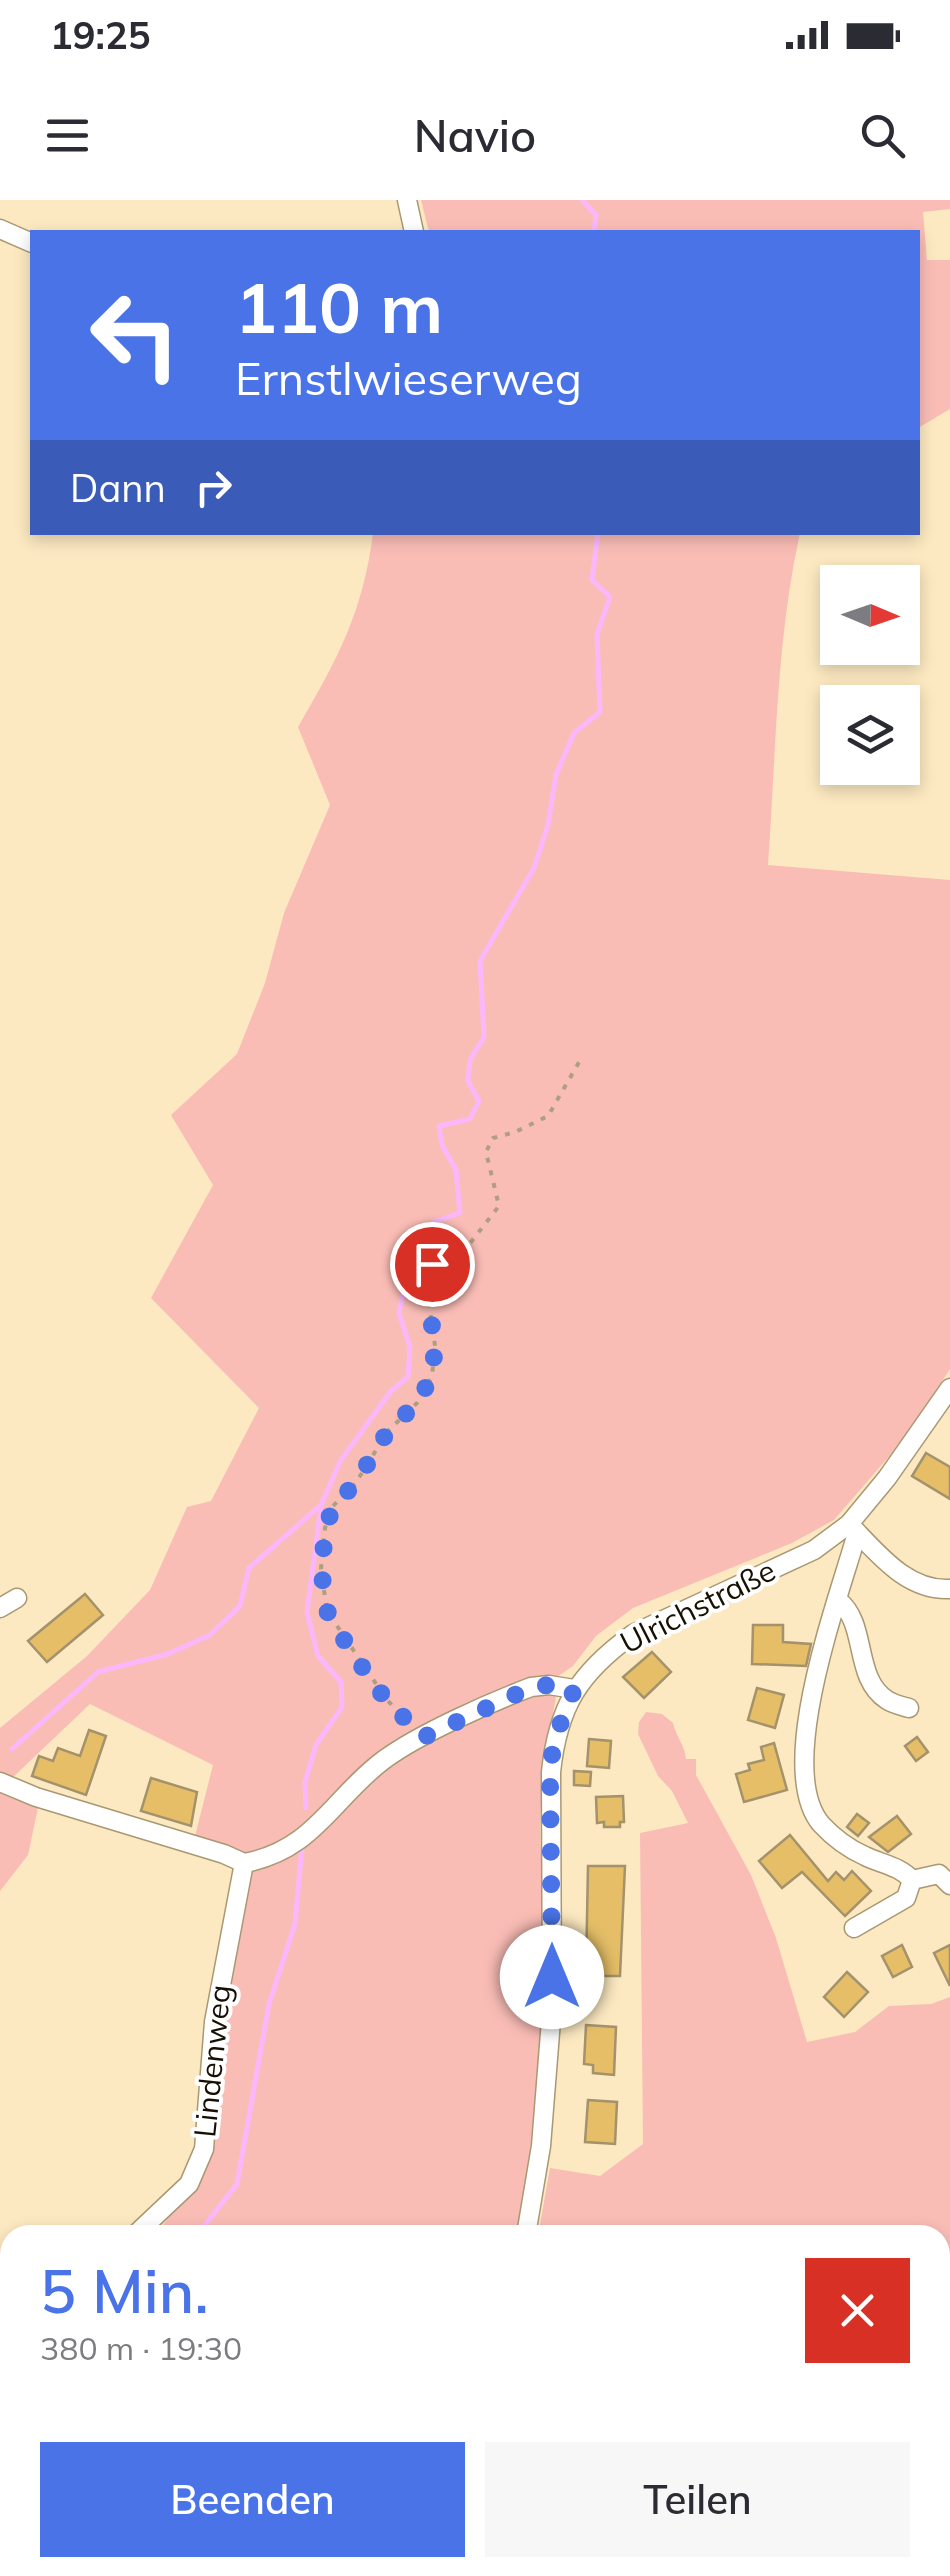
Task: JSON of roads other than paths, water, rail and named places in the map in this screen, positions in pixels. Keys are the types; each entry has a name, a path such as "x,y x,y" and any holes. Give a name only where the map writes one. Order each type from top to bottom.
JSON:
{"street":[{"path":"407,200 414,230"},
{"path":"0,229 30,242"},
{"name":"Ulrichstraße","path":"528,2225 541,2146 552,2008 550,1772 554,1740 574,1690 607,1654 633,1634 853,1529 950,1388"},
{"path":"853,1529 912,1582 950,1590"},
{"path":"853,1529 804,1745 810,1805 821,1823 843,1844 895,1867 912,1880 946,1875"},
{"path":"0,1608 17,1598"},
{"path":"838,1601 851,1614 866,1672 877,1690 886,1700 909,1708"},
{"path":"0,1782 36,1797 224,1854 244,1864 279,1854 330,1815 371,1770 424,1737 532,1687 549,1685 574,1690"},
{"name":"Lindenweg","path":"146,2225 189,2184 204,2149 214,2022 244,1864"},
{"path":"854,1928 906,1898 912,1880"}],"waterway":[{"path":"582,200 596,215 594,230"},
{"path":"12,1749 98,1672 168,1654 210,1635 240,1606 249,1568 321,1505 341,1460 391,1391 408,1377 410,1347 399,1313 411,1256 433,1222 460,1213 456,1170 442,1145 439,1126 470,1119 479,1101 468,1081 470,1060 484,1037 480,961 534,868 548,825 556,775 574,733 600,712 597,634 610,597 592,580 598,535"},
{"path":"306,1808 305,1782 316,1745 342,1707 341,1682 318,1656 307,1612 321,1507"},
{"path":"205,2225 237,2184 269,2004 295,1924 302,1847"}]}
